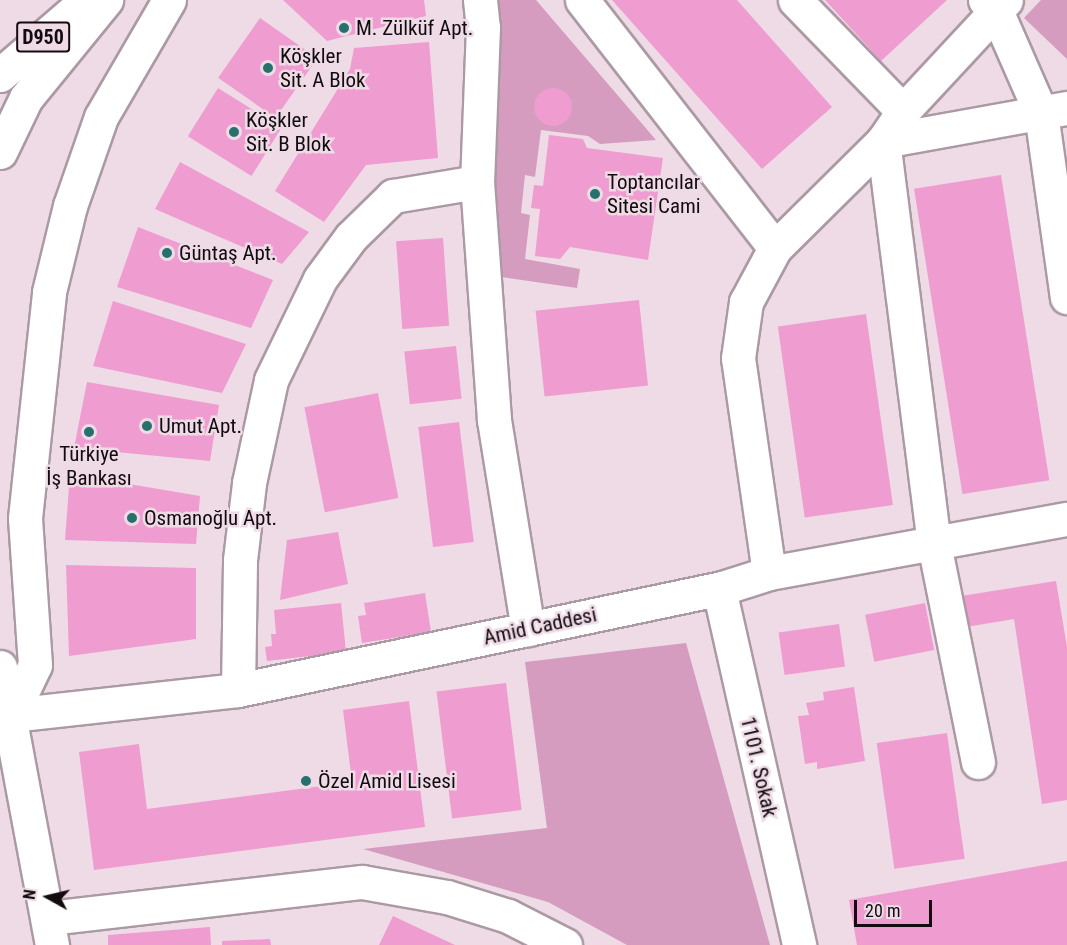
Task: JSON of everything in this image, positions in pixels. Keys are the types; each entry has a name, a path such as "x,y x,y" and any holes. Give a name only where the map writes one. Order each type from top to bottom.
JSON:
{"main road":[{"name":"D950","path":"0,75 87,0"},
{"path":"0,152 26,98 106,0"},
{"path":"11,715 36,664 25,518 49,292 70,206 101,117 169,0"},
{"path":"480,0 483,27 477,182 494,420 528,629"},
{"path":"582,0 775,248"},
{"path":"795,0 903,111"},
{"path":"769,573 738,358 746,302 775,248 883,141 903,111 996,4 1054,111 1067,297"},
{"path":"883,141 1054,111"},
{"path":"883,141 934,544 978,762"},
{"path":"238,690 245,516 271,380 320,279 351,237 393,196 477,182"},
{"name":"Amid Caddesi","path":"11,715 238,690 719,589 769,573 1067,520"},
{"name":"1101. Sokak","path":"719,589 799,945"},
{"path":"0,666 51,932 363,882 447,897 508,916 565,945"}],"shaded area":[{"path":"492,0 536,0 656,140 600,144 588,136 541,130 535,177 525,175 521,213 530,215 525,259 580,269 577,288 494,276"},
{"path":"1041,0 1067,0 1067,59 1024,18"},
{"path":"686,643 770,945 627,945 548,902 363,849 547,828 525,662"}],"building":[{"name":"M. Zülküf Apt.","path":"283,0 424,0 426,16 327,41"},
{"path":"612,0 737,0 832,107 762,169"},
{"path":"825,0 947,0 881,61"},
{"name":"Köşkler Sit. A Blok","path":"260,18 317,58 275,118 218,78"},
{"path":"429,42 438,158 366,165 324,222 275,191 350,69 354,48"},
{"name":"Köşkler Sit. B Blok","path":"218,88 282,128 251,176 188,136"},
{"path":"553,88 567,93 572,107 567,121 553,126 539,121 534,107 539,93"},
{"name":"Toptancılar Sitesi Cami","path":"549,135 583,139 587,148 663,158 648,260 570,247 560,259 535,256 540,209 531,208 534,185 543,186"},
{"path":"180,162 309,232 282,264 155,209"},
{"path":"1001,175 1049,480 962,494 914,189"},
{"name":"Güntaş Apt.","path":"138,227 273,280 251,328 117,287"},
{"path":"443,238 449,326 402,329 396,241"},
{"path":"639,300 648,386 545,396 536,311"},
{"path":"113,301 246,344 222,393 93,366"},
{"path":"866,314 893,505 805,518 778,326"},
{"path":"456,346 462,399 410,404 404,351"},
{"name":"Umut Apt.","path":"87,382 219,405 210,461 74,448"},
{"path":"378,393 398,498 325,512 304,407"},
{"path":"459,422 474,542 433,547 418,427"},
{"name":"Osmanoğlu Apt.","path":"70,474 200,496 196,544 65,540"},
{"path":"338,532 348,584 280,600 287,540"},
{"path":"66,565 196,568 196,639 69,656"},
{"path":"1056,581 1067,647 1067,800 1042,804 1014,619 966,627 961,596"},
{"path":"425,593 431,632 362,643 358,616 366,615 364,603"},
{"path":"341,603 346,652 267,661 265,647 272,646 271,634 276,634 274,610"},
{"path":"925,603 934,650 874,662 865,615"},
{"path":"839,624 845,667 785,675 779,632"},
{"path":"506,683 522,810 452,819 437,692"},
{"path":"854,687 865,761 817,769 817,762 805,764 798,716 809,715 806,703 824,700 823,692"},
{"path":"409,701 425,827 94,870 79,752 139,744 147,809 352,782 343,710"},
{"path":"947,733 965,859 894,869 877,743"},
{"path":"1067,861 1067,945 857,945 849,900"},
{"path":"393,916 455,945 379,945"},
{"path":"210,927 211,945 108,945 108,935"},
{"path":"270,939 271,945 222,945 222,941"}],"place":[{"name":"M. Zülküf Apt.","path":"344,28"},
{"name":"Köşkler Sit. A Blok","path":"268,68"},
{"name":"Köşkler Sit. B Blok","path":"234,132"},
{"name":"Toptancılar Sitesi Cami","path":"595,194"},
{"name":"Güntaş Apt.","path":"167,253"},
{"name":"Umut Apt.","path":"147,426"},
{"name":"Türkiye İş Bankası","path":"89,432"},
{"name":"Osmanoğlu Apt.","path":"132,518"},
{"name":"Özel Amid Lisesi","path":"306,781"}]}
